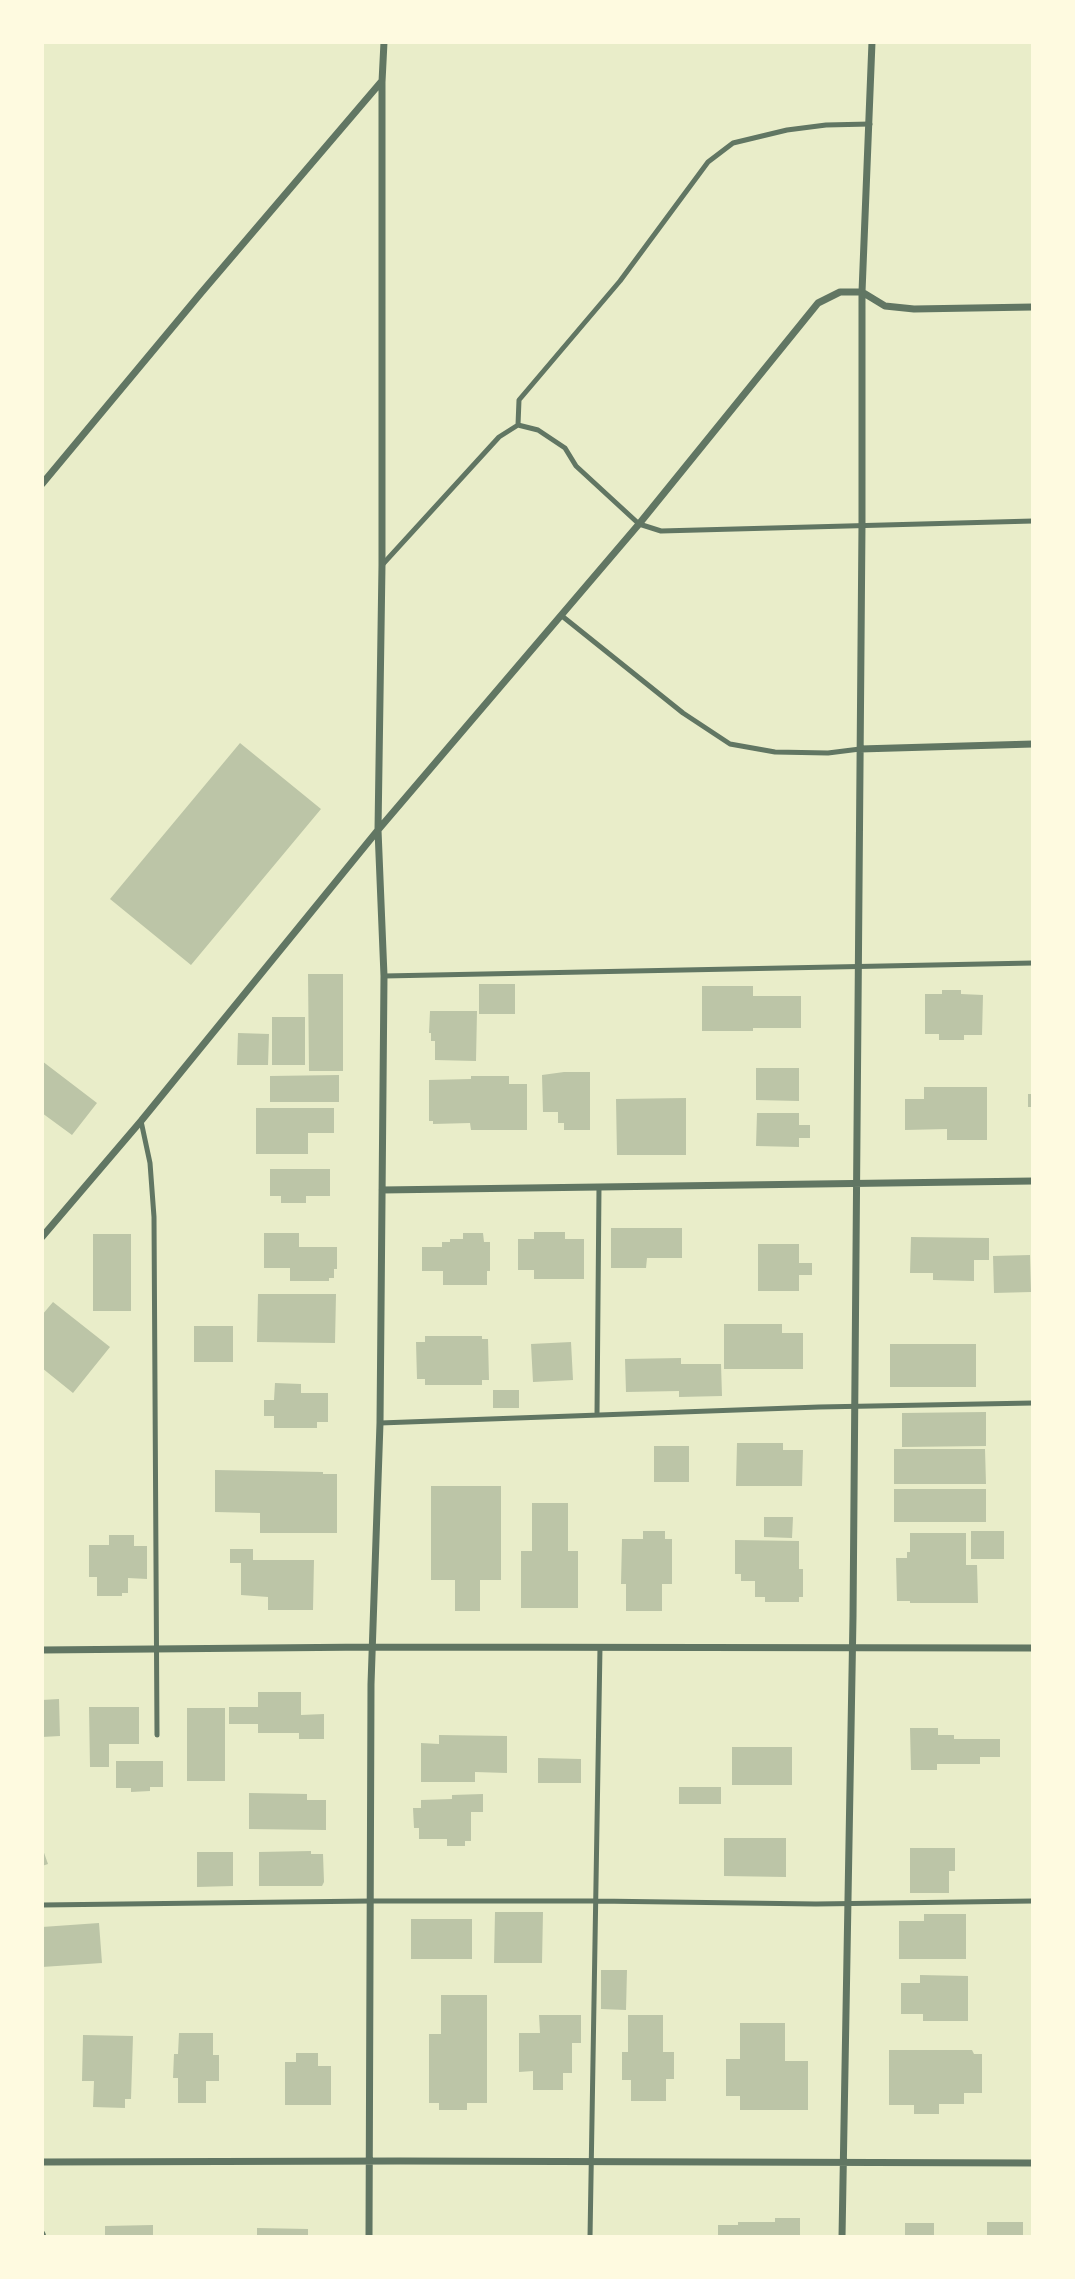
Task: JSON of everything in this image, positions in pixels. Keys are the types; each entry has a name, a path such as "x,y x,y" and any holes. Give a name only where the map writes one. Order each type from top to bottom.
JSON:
{"street":[{"path":"369,2237 373,1647 380,1423 384,976 378,830 383,565 384,42"},
{"path":"842,2237 858,1184 862,292 873,42"},
{"path":"42,484 382,82"},
{"path":"42,1237 141,1121 378,830 639,524 818,303 840,292 862,292 885,306 914,309 1033,307"},
{"path":"860,749 1033,744"},
{"path":"382,1190 1033,1181"},
{"path":"42,1650 373,1647 1033,1648"},
{"path":"42,2162 1033,2163"}],"lane":[{"path":"518,425 519,400 620,281 708,162 733,144 787,130 826,125 870,124"},
{"path":"383,565 499,437 518,425 538,430 565,448 576,466 639,524 660,531 1033,521"},
{"path":"562,616 683,713 730,744 775,752 828,753 860,749"},
{"path":"384,976 1033,962"},
{"path":"141,1121 150,1163 153,1217 157,1735"},
{"path":"597,1415 599,1187"},
{"path":"380,1423 855,1406 1033,1403"},
{"path":"590,2237 600,1647"},
{"path":"42,1905 371,1901 849,1904 1033,1901"}],"building":[{"path":"240,743 321,809 191,965 110,899"},
{"path":"308,974 343,974 343,1071 309,1071"},
{"path":"479,984 515,984 515,1014 479,1014"},
{"path":"702,986 753,986 753,996 801,996 801,1028 702,1031"},
{"path":"942,990 961,990 961,994 983,995 982,1035 964,1035 964,1040 939,1040 939,1034 925,1034 925,994 942,994"},
{"path":"430,1011 477,1011 476,1061 435,1060 435,1041 431,1041 429,1033"},
{"path":"272,1017 305,1017 305,1065 272,1065"},
{"path":"238,1033 269,1034 268,1065 237,1065"},
{"path":"42,1061 97,1103 72,1135 42,1113"},
{"path":"756,1068 799,1068 799,1101 756,1100"},
{"path":"590,1072 590,1130 564,1130 564,1123 558,1123 558,1112 543,1112 542,1075"},
{"path":"339,1075 339,1102 270,1102 270,1076"},
{"path":"471,1076 509,1076 509,1084 527,1084 527,1130 471,1130 470,1123 433,1124 433,1121 429,1121 429,1080 471,1079"},
{"path":"924,1087 987,1087 987,1140 947,1140 947,1129 905,1130 905,1099 924,1099"},
{"path":"1028,1094 1033,1094 1033,1107 1028,1107"},
{"path":"686,1098 686,1155 617,1155 616,1099"},
{"path":"256,1108 334,1108 334,1133 308,1133 308,1154 256,1154"},
{"path":"757,1113 799,1113 799,1125 810,1125 810,1138 799,1138 799,1147 756,1146"},
{"path":"270,1169 330,1169 330,1196 306,1196 306,1203 281,1203 281,1196 270,1196"},
{"path":"611,1228 682,1228 682,1258 647,1258 646,1268 611,1268"},
{"path":"534,1232 565,1232 565,1239 584,1239 584,1279 534,1279 534,1270 518,1270 518,1239 534,1239"},
{"path":"264,1233 299,1233 299,1247 337,1247 337,1269 334,1269 334,1278 329,1278 329,1281 290,1281 290,1268 264,1268"},
{"path":"463,1233 483,1233 484,1242 490,1242 487,1285 443,1285 443,1271 422,1271 422,1247 442,1247 442,1242 463,1239"},
{"path":"93,1234 131,1234 131,1311 93,1311"},
{"path":"911,1237 989,1238 989,1260 974,1260 974,1281 933,1280 933,1273 910,1273"},
{"path":"758,1244 799,1244 799,1263 812,1263 812,1275 799,1275 799,1291 758,1291"},
{"path":"1030,1255 1031,1292 994,1293 993,1256"},
{"path":"258,1294 336,1294 335,1343 257,1342"},
{"path":"53,1302 110,1347 73,1393 42,1368 42,1315"},
{"path":"724,1324 782,1324 782,1333 803,1333 803,1369 724,1369"},
{"path":"194,1326 233,1326 233,1362 194,1362"},
{"path":"425,1336 482,1336 482,1339 488,1339 489,1380 482,1380 482,1385 425,1385 425,1379 417,1379 416,1342 425,1342"},
{"path":"571,1342 573,1380 533,1382 531,1344"},
{"path":"890,1344 976,1344 976,1387 890,1387"},
{"path":"681,1358 681,1364 721,1364 722,1396 679,1397 679,1391 626,1392 625,1359"},
{"path":"275,1383 301,1384 301,1393 328,1393 328,1422 317,1422 317,1428 274,1428 274,1416 264,1416 264,1400 274,1400"},
{"path":"493,1390 519,1390 519,1408 493,1408"},
{"path":"986,1412 986,1446 902,1447 902,1413"},
{"path":"737,1443 783,1443 783,1450 803,1450 802,1486 736,1486"},
{"path":"654,1446 689,1446 689,1482 654,1482"},
{"path":"894,1449 985,1449 986,1484 894,1484"},
{"path":"215,1470 337,1474 337,1533 260,1533 260,1513 215,1512"},
{"path":"431,1486 501,1486 501,1580 480,1580 480,1611 455,1611 455,1580 431,1580"},
{"path":"894,1489 986,1489 986,1522 894,1522"},
{"path":"532,1503 568,1503 568,1551 578,1551 578,1608 521,1608 521,1551 532,1551"},
{"path":"764,1517 793,1517 792,1538 764,1537"},
{"path":"643,1531 665,1531 665,1539 672,1539 672,1584 662,1584 662,1611 626,1611 626,1584 621,1584 622,1539 643,1539"},
{"path":"971,1531 1004,1531 1004,1559 971,1559"},
{"path":"910,1533 966,1533 966,1565 977,1565 978,1603 897,1601 896,1558 907,1558 907,1552 910,1552"},
{"path":"109,1535 134,1535 134,1546 147,1546 147,1579 128,1578 128,1593 122,1593 122,1596 97,1596 97,1577 89,1577 89,1545 109,1545"},
{"path":"735,1540 799,1541 803,1597 799,1597 799,1602 765,1602 765,1597 755,1597 755,1581 741,1581 741,1574 735,1574"},
{"path":"230,1549 253,1549 253,1560 314,1560 313,1610 268,1610 268,1597 241,1595 241,1563 230,1563"},
{"path":"258,1692 301,1692 301,1715 324,1714 324,1739 299,1739 299,1733 258,1733 258,1724 229,1724 229,1707 258,1707"},
{"path":"59,1699 60,1736 42,1737 42,1700"},
{"path":"89,1707 139,1707 139,1744 109,1744 109,1767 90,1767"},
{"path":"187,1708 225,1708 225,1781 187,1781"},
{"path":"910,1728 938,1728 938,1735 954,1735 954,1739 1000,1739 1000,1757 980,1757 980,1764 937,1764 937,1770 911,1770"},
{"path":"439,1735 507,1736 507,1773 475,1772 475,1782 421,1782 421,1743 439,1744"},
{"path":"732,1747 792,1747 792,1785 732,1785"},
{"path":"538,1758 581,1759 581,1783 538,1783"},
{"path":"116,1761 163,1761 163,1787 131,1792 131,1788 116,1788"},
{"path":"679,1787 721,1787 721,1804 679,1804"},
{"path":"249,1793 307,1794 307,1800 326,1800 326,1830 249,1829"},
{"path":"483,1794 483,1812 471,1812 471,1841 465,1841 465,1846 447,1846 447,1839 419,1839 419,1828 414,1828 413,1808 421,1808 421,1800"},
{"path":"724,1838 786,1838 786,1877 724,1876"},
{"path":"42,1847 48,1864 42,1866"},
{"path":"910,1848 955,1848 955,1871 949,1871 949,1893 910,1893"},
{"path":"311,1851 311,1854 323,1854 322,1886 259,1886 259,1852"},
{"path":"197,1852 233,1852 233,1886 197,1887"},
{"path":"495,1912 543,1912 542,1963 494,1963"},
{"path":"924,1914 966,1914 966,1959 899,1959 899,1921 924,1921"},
{"path":"411,1919 472,1919 472,1959 411,1959"},
{"path":"99,1923 102,1963 42,1967 42,1927"},
{"path":"601,1970 627,1970 626,2010 601,2009"},
{"path":"920,1975 968,1976 968,2021 923,2021 923,2014 901,2014 901,1983 920,1983"},
{"path":"441,1995 487,1995 487,2103 467,2103 467,2110 439,2110 439,2103 429,2103 429,2034 441,2034"},
{"path":"539,2015 581,2015 581,2043 572,2043 572,2073 563,2073 563,2090 533,2090 533,2071 519,2072 519,2033 540,2033"},
{"path":"628,2015 663,2015 663,2052 674,2052 674,2079 666,2079 666,2101 631,2101 631,2080 622,2080 622,2052 628,2052"},
{"path":"740,2023 785,2023 785,2061 808,2061 808,2110 740,2110 740,2096 726,2096 726,2059 740,2059"},
{"path":"179,2033 213,2033 213,2055 219,2055 219,2081 206,2081 206,2103 178,2103 178,2078 173,2078 174,2054 178,2054"},
{"path":"83,2035 133,2036 131,2099 125,2099 125,2108 93,2107 94,2081 82,2081"},
{"path":"889,2050 972,2050 974,2054 982,2054 982,2093 964,2093 964,2104 939,2104 939,2114 914,2114 914,2105 889,2105"},
{"path":"296,2053 318,2053 318,2066 331,2066 331,2105 285,2105 285,2062 296,2062"},
{"path":"775,2218 800,2218 800,2237 718,2237 718,2225 775,2222"},
{"path":"987,2222 1023,2222 1023,2237 987,2237"},
{"path":"905,2223 934,2223 934,2237 905,2237"},
{"path":"153,2225 153,2237 105,2237 105,2226"},
{"path":"257,2228 308,2229 308,2237 257,2237"}]}
